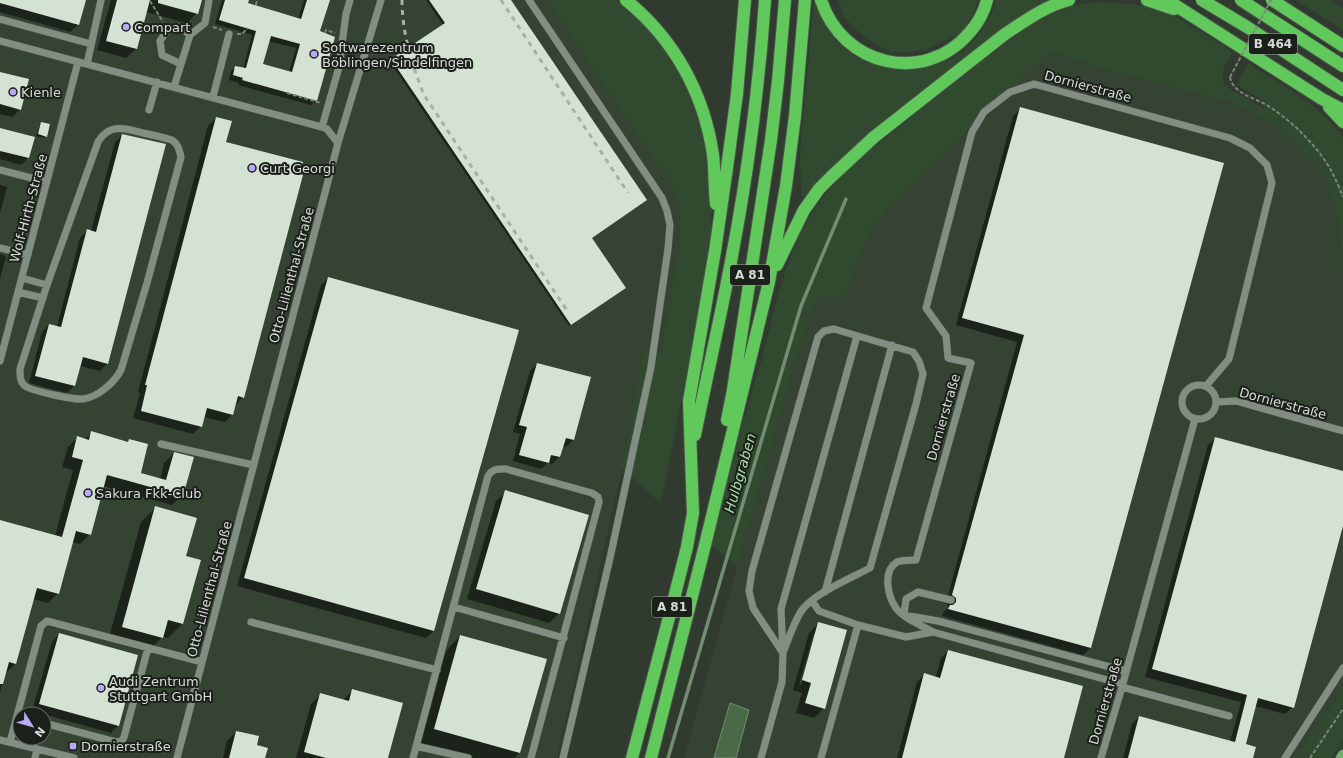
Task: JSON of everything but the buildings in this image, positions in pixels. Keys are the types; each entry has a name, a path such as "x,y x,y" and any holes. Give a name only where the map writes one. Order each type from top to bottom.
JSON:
{"highway":[{"path":"626,0 661,34 680,61 695,89 706,120 712,149 716,187 715,200 718,231"},
{"path":"692,454 689,402 718,231 736,101 745,0"},
{"name":"A 81","path":"632,758 687,547 693,513 692,454 726,287 743,191 758,82 765,0"},
{"name":"A 81","path":"651,758 704,549 714,485 733,390 768,162 778,81 785,0"},
{"path":"704,549 769,282 786,186 794,123 805,0"},
{"path":"821,0 834,25 848,42 875,58 895,63 909,63 924,61 936,57 948,52 963,41 977,24 986,7 987,0"},
{"path":"769,282 804,210 819,189 846,163 880,133 1005,34 1030,17 1047,8 1069,0"},
{"path":"1147,0 1185,12"},
{"name":"B 464","path":"1167,0 1322,99 1343,110"},
{"name":"B 464","path":"1202,0 1247,27 1343,90"},
{"name":"B 464","path":"1241,0 1343,66"},
{"name":"B 464","path":"1271,0 1343,46"},
{"path":"1322,99 1343,122"}],"main road":[{"path":"1340,758 1343,754"}],"street":[{"path":"87,64 101,0"},
{"path":"174,87 190,35 205,23 209,0"},
{"path":"344,0 346,14"},
{"path":"322,127 339,67 346,14 350,0"},
{"name":"Otto-Lilienthal-Straße","path":"177,758 338,143 381,0"},
{"path":"529,0 662,198 670,225 664,286 651,367 610,558 564,758"},
{"path":"0,19 91,44"},
{"path":"181,64 162,55 160,41 168,29 180,28 190,35"},
{"path":"213,97 229,34"},
{"path":"0,41 322,127 328,130 338,143"},
{"name":"Wolf-Hirth-Straße","path":"0,361 78,62"},
{"path":"149,110 156,82"},
{"name":"Dornierstraße","path":"904,615 896,609 890,597 888,578 891,569 896,563 916,560 971,363 948,358 946,336 926,308 972,132 984,112 1010,92 1034,84 1230,138 1250,148 1267,165 1272,182 1229,359 1206,386"},
{"path":"122,128 172,140 176,143 180,149 181,156 147,283 121,370 115,380 93,395 83,399 65,397 31,389 24,385 20,379 20,369 47,286 93,157 102,136 110,130 122,128"},
{"path":"0,170 47,182"},
{"path":"0,248 28,255"},
{"path":"22,278 47,286"},
{"path":"18,292 43,298"},
{"path":"834,329 913,352 919,361 923,374 870,568 825,592 800,612 783,653 753,608 749,591 752,571 818,337 824,331 834,329"},
{"path":"761,758 782,682 783,653 781,609 857,336"},
{"path":"825,592 892,345"},
{"path":"1196,385 1206,386 1213,393 1216,402 1214,410 1209,416 1202,419 1195,419 1186,414 1182,406 1182,397 1188,389 1196,385"},
{"name":"Dornierstraße","path":"1216,402 1236,401 1343,431"},
{"name":"Dornierstraße","path":"1101,758 1195,419"},
{"path":"161,444 253,465"},
{"path":"413,758 488,476 491,471 496,469 506,470 592,493 598,497 599,502 532,758"},
{"path":"904,615 906,599 918,592 951,600"},
{"path":"812,601 819,611 858,624 906,637 933,632"},
{"path":"454,607 564,638"},
{"path":"904,615 938,621 1126,671"},
{"path":"904,615 933,632 1229,716"},
{"path":"21,706 41,626 47,622 202,662"},
{"path":"251,622 437,670"},
{"path":"821,758 858,624"},
{"path":"52,726 116,742 122,741 148,648"},
{"path":"1285,758 1343,668"},
{"path":"10,742 12,736"},
{"path":"0,740 74,758"},
{"path":"416,746 468,758"},
{"path":"35,758 37,749"}],"path":[{"path":"256,5 257,0"},
{"path":"1271,0 1230,77 1231,83 1235,88 1282,116 1316,148 1332,172 1343,197"},
{"path":"150,1 168,29"},
{"path":"287,94 328,105"},
{"path":"1310,758 1343,709"}],"shaded area":[{"path":"0,0 547,0 606,91 670,182 678,206 680,235 662,351 643,349 622,469 557,758 0,758"},
{"path":"547,0 616,0 629,10 653,33 676,64 694,100 706,142 712,199 711,233 697,322 661,503 622,469 643,348 662,351 680,235 678,206 670,182 606,91"},
{"path":"814,0 816,0 820,13 830,31 852,54 868,62 902,70 919,69 936,65 951,58 966,48 978,35 986,23 993,10 996,0 1056,0 886,121 836,164 806,196 801,196 800,152"},
{"path":"838,0 978,0 974,12 965,28 958,35 926,50 890,52 856,30 844,17"},
{"path":"1295,0 1331,0 1343,8 1343,30"},
{"path":"1098,2 1147,7 1164,12 1183,21 1232,53 1223,72 1223,81 1225,86 1264,108 1265,101 1241,88 1237,84 1248,63 1299,96 1323,114 1333,125 1343,137 1343,295 1340,230 1325,174 1286,136 1262,117 1237,105 1103,69 1052,52 926,170 887,209 871,231 844,299 818,296 796,361 737,567 706,541 754,387 788,264 805,225 816,207 845,173 1002,45 1028,27 1057,12 1079,4"},
{"path":"1052,52 1103,69 1237,105 1262,117 1286,136 1325,174 1340,230 1343,295 1343,691 1295,758 684,758 796,361 818,296 844,299 871,231 887,209 926,170"},
{"path":"1343,691 1343,741 1331,758 1295,758"},
{"path":"730,703 749,710 736,758 714,758"}],"waterway":[{"name":"Hulbgraben","path":"668,758 801,306 846,199"}],"railway":[{"path":"402,0 402,12 408,49 424,95 568,312"},
{"path":"501,0 628,193"}],"place":[{"name":"Compart","path":"126,27"},
{"name":"Softwarezentrum Böblingen/Sindelfingen","path":"314,54"},
{"name":"Kienle","path":"13,92"},
{"name":"Curt Georgi","path":"252,168"},
{"name":"Sakura Fkk-Club","path":"88,493"},
{"name":"Audi Zentrum Stuttgart GmbH","path":"101,688"},
{"name":"Dornierstraße","path":"73,746"}]}
